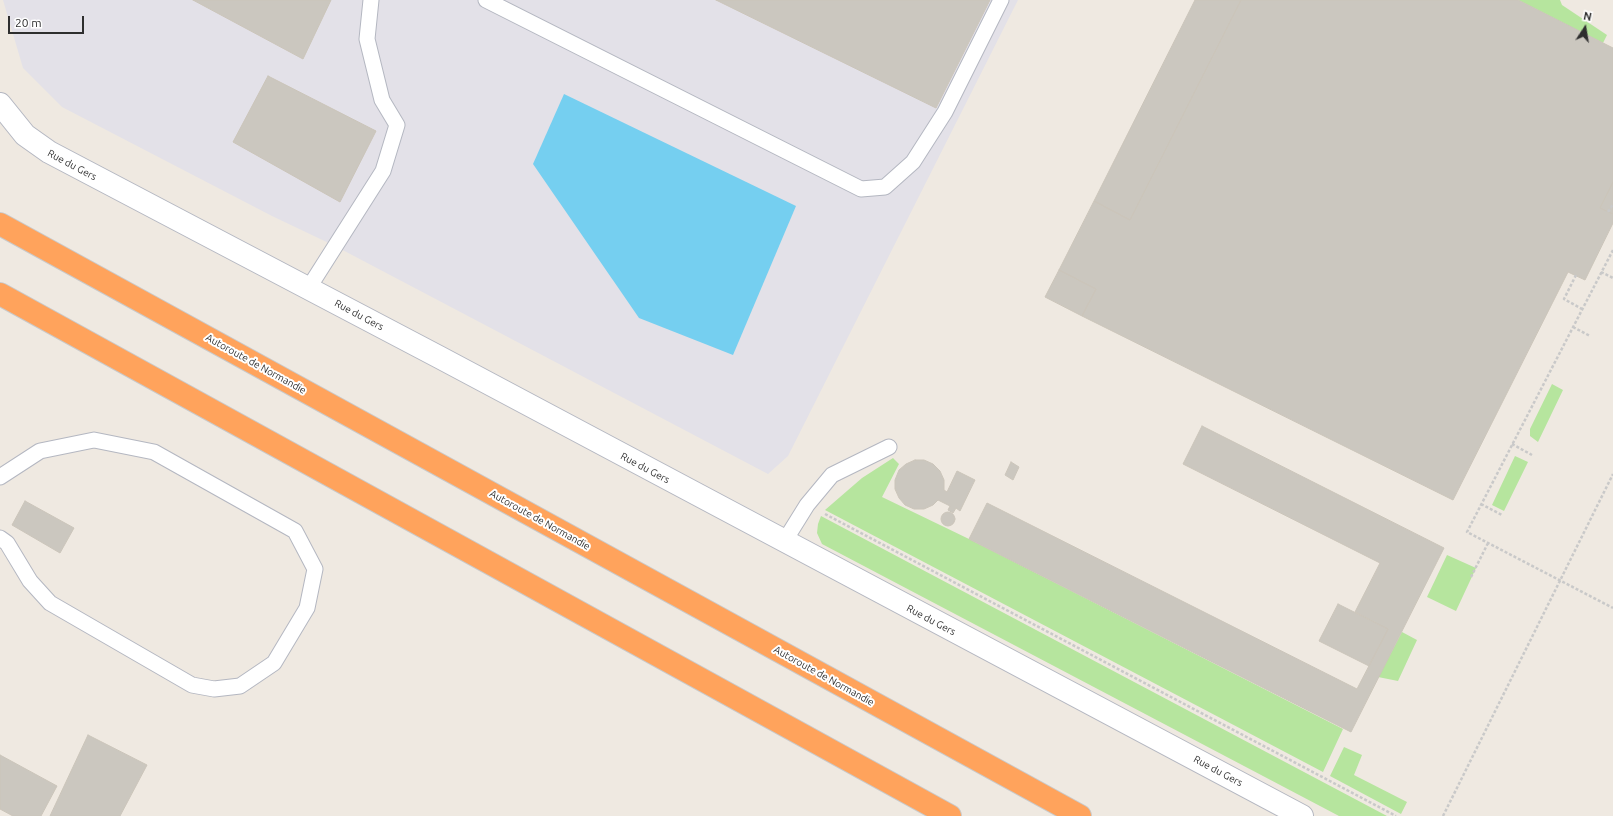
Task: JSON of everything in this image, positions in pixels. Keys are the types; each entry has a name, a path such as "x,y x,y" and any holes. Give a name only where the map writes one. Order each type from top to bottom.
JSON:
{"highway":[{"name":"Autoroute de Normandie","path":"0,224 1080,816"},
{"path":"0,294 950,816"}],"street":[{"name":"Rue du Gers","path":"0,104 25,135 48,152 1302,816"}],"lane":[{"path":"308,289 383,171 397,124 382,100 367,39 371,0"},
{"path":"486,0 861,189 885,187 913,162 945,112 1001,0"},
{"path":"0,477 40,451 94,440 154,452 295,531 315,569 307,608 274,663 240,686 214,689 192,685 50,603 30,581 7,543 0,538"},
{"path":"784,542 807,505 832,475 889,447"}],"path":[{"path":"1608,212 1613,204"},
{"path":"1613,250 1467,532 1613,608"},
{"path":"1601,272 1613,278"},
{"path":"1576,275 1564,299 1582,309"},
{"path":"1573,327 1590,336"},
{"path":"1512,444 1532,455"},
{"path":"1443,816 1613,474"},
{"path":"1481,504 1502,515"},
{"path":"807,505 1396,816"},
{"path":"1471,578 1488,543"}],"shaded area":[{"path":"3,0 1018,0 788,456 768,474 335,246 272,216 62,107 23,68"}],"green space":[{"path":"1518,0 1560,0 1562,5 1607,35 1603,43"},
{"path":"1552,384 1563,390 1538,442 1530,436 1530,429"},
{"path":"1515,456 1528,462 1504,511 1492,505"},
{"path":"893,458 899,464 882,497 969,539 1343,729 1323,772 825,510 862,478"},
{"path":"821,516 1387,816 1339,816 822,544 817,533"},
{"path":"1447,555 1476,568 1456,611 1427,597"},
{"path":"1402,632 1417,640 1398,681 1378,677"},
{"path":"1344,747 1362,755 1354,775 1407,802 1401,814 1330,776"}],"water":[{"path":"564,94 796,206 733,355 639,318 533,164"}],"building":[{"path":"193,0 331,0 303,59"},
{"path":"716,0 990,0 936,108"},
{"path":"1195,0 1241,0 1130,220 1094,201"},
{"path":"1241,0 1518,0 1613,48 1613,182 1600,208 1613,214 1613,223 1585,280 1568,272 1453,500 1082,316 1096,289 1059,270 1094,201 1130,220"},
{"path":"268,76 376,131 340,202 233,142"},
{"path":"1613,182 1613,214 1600,208"},
{"path":"1059,270 1096,289 1082,316 1045,297"},
{"path":"1202,426 1444,548 1351,732 969,539 987,503 1357,689 1388,629 1355,612 1380,563 1183,464"},
{"path":"915,460 924,460 933,464 940,471 944,480 944,490 947,492 957,471 975,480 960,511 956,508 953,513 948,510 950,506 938,500 933,505 924,509 914,509 905,505 899,498 895,489 895,480 899,470 906,464"},
{"path":"1011,462 1019,467 1013,480 1005,475"},
{"path":"25,501 74,528 60,553 12,525"},
{"path":"945,512 951,512 955,516 955,522 951,526 945,526 941,522 941,516"},
{"path":"1338,604 1388,629 1369,666 1319,641"},
{"path":"88,735 147,765 120,816 50,816"},
{"path":"0,755 57,786 41,816 13,816 0,809"}]}
